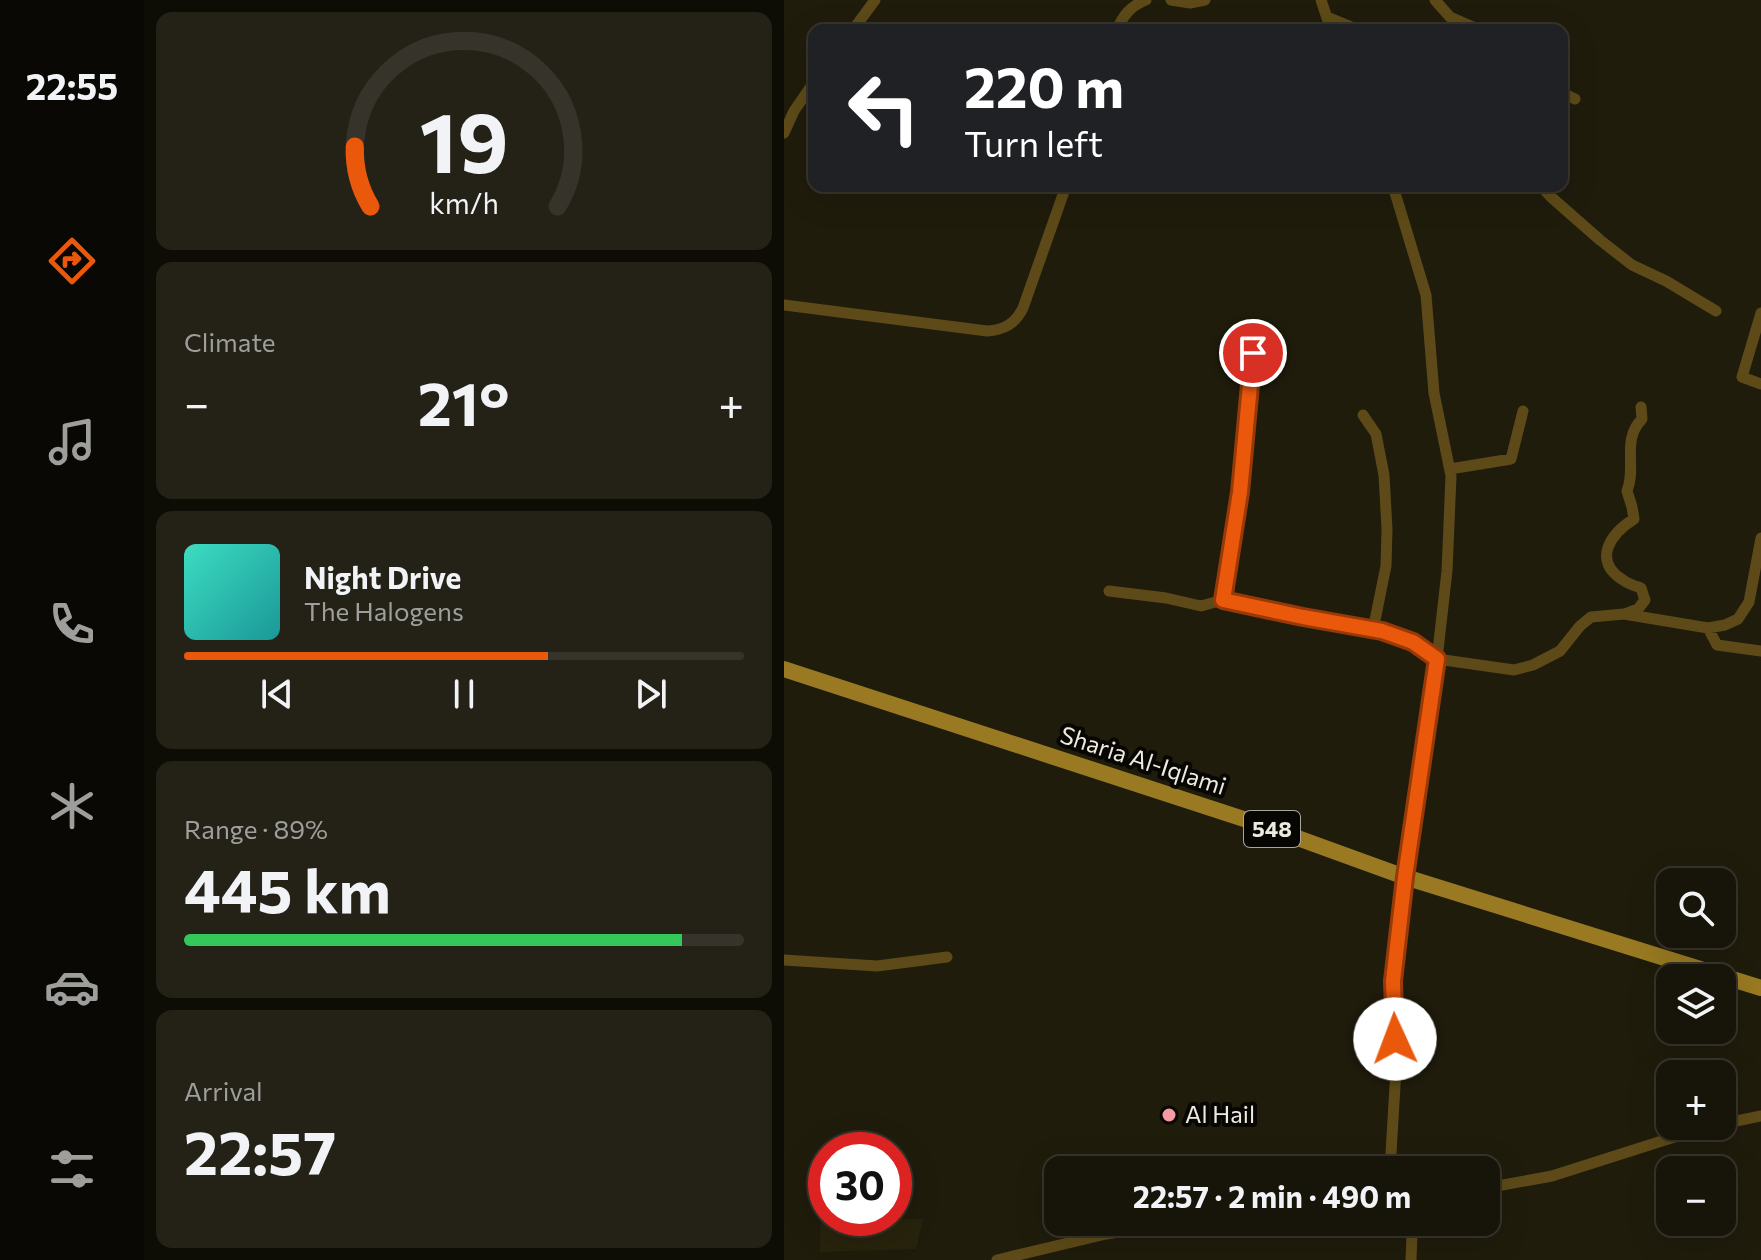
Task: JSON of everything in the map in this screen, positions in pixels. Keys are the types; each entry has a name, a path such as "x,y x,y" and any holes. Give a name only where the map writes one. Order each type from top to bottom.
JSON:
{"main road":[{"name":"Sharia Al-Iqlami","path":"784,669 1256,823 1405,877 1761,988"}],"street":[{"path":"857,24 875,0"},
{"path":"1120,24 1127,12 1146,0"},
{"path":"1171,0 1190,3 1205,0"},
{"path":"1321,0 1329,24"},
{"path":"1435,0 1450,17 1463,24"},
{"path":"1327,17 1344,24"},
{"path":"784,133 808,91"},
{"path":"1568,96 1575,99"},
{"path":"784,305 987,331 1003,328 1015,321 1023,308 1064,192"},
{"path":"1391,1156 1396,1069 1393,981 1437,659 1447,571 1451,476 1434,393 1426,295 1395,192"},
{"path":"1546,192 1632,265 1716,311"},
{"path":"1761,313 1742,377 1761,384"},
{"path":"1223,600 1240,492 1253,353"},
{"path":"1109,591 1201,606 1223,600 1373,630 1413,642 1437,659 1514,670 1533,665 1560,651 1591,617 1624,614 1638,609 1645,600 1641,588 1623,580 1610,569 1606,555 1610,540 1620,527 1634,519 1627,491 1631,481 1629,458 1631,440 1636,425 1642,419 1641,407"},
{"path":"1450,469 1511,459 1523,411"},
{"path":"1363,415 1376,434 1384,475 1387,529 1386,566 1373,630"},
{"path":"1624,614 1708,628 1738,619 1749,602 1761,538"},
{"path":"1708,628 1717,645 1761,651"},
{"path":"784,960 877,966 947,957"},
{"path":"1736,1121 1761,1116"},
{"path":"1500,1185 1552,1176 1665,1140"},
{"path":"997,1260 1098,1236"},
{"path":"1411,1260 1412,1236"}],"shaded area":[{"path":"912,1219 923,1219 916,1249 820,1252 820,1236 912,1236"}],"place":[{"name":"Al Hail","path":"1169,1115"}],"route":[{"path":"1253,353 1240,492 1223,600 1382,631 1413,642 1437,659 1393,981 1395,1039"}]}
